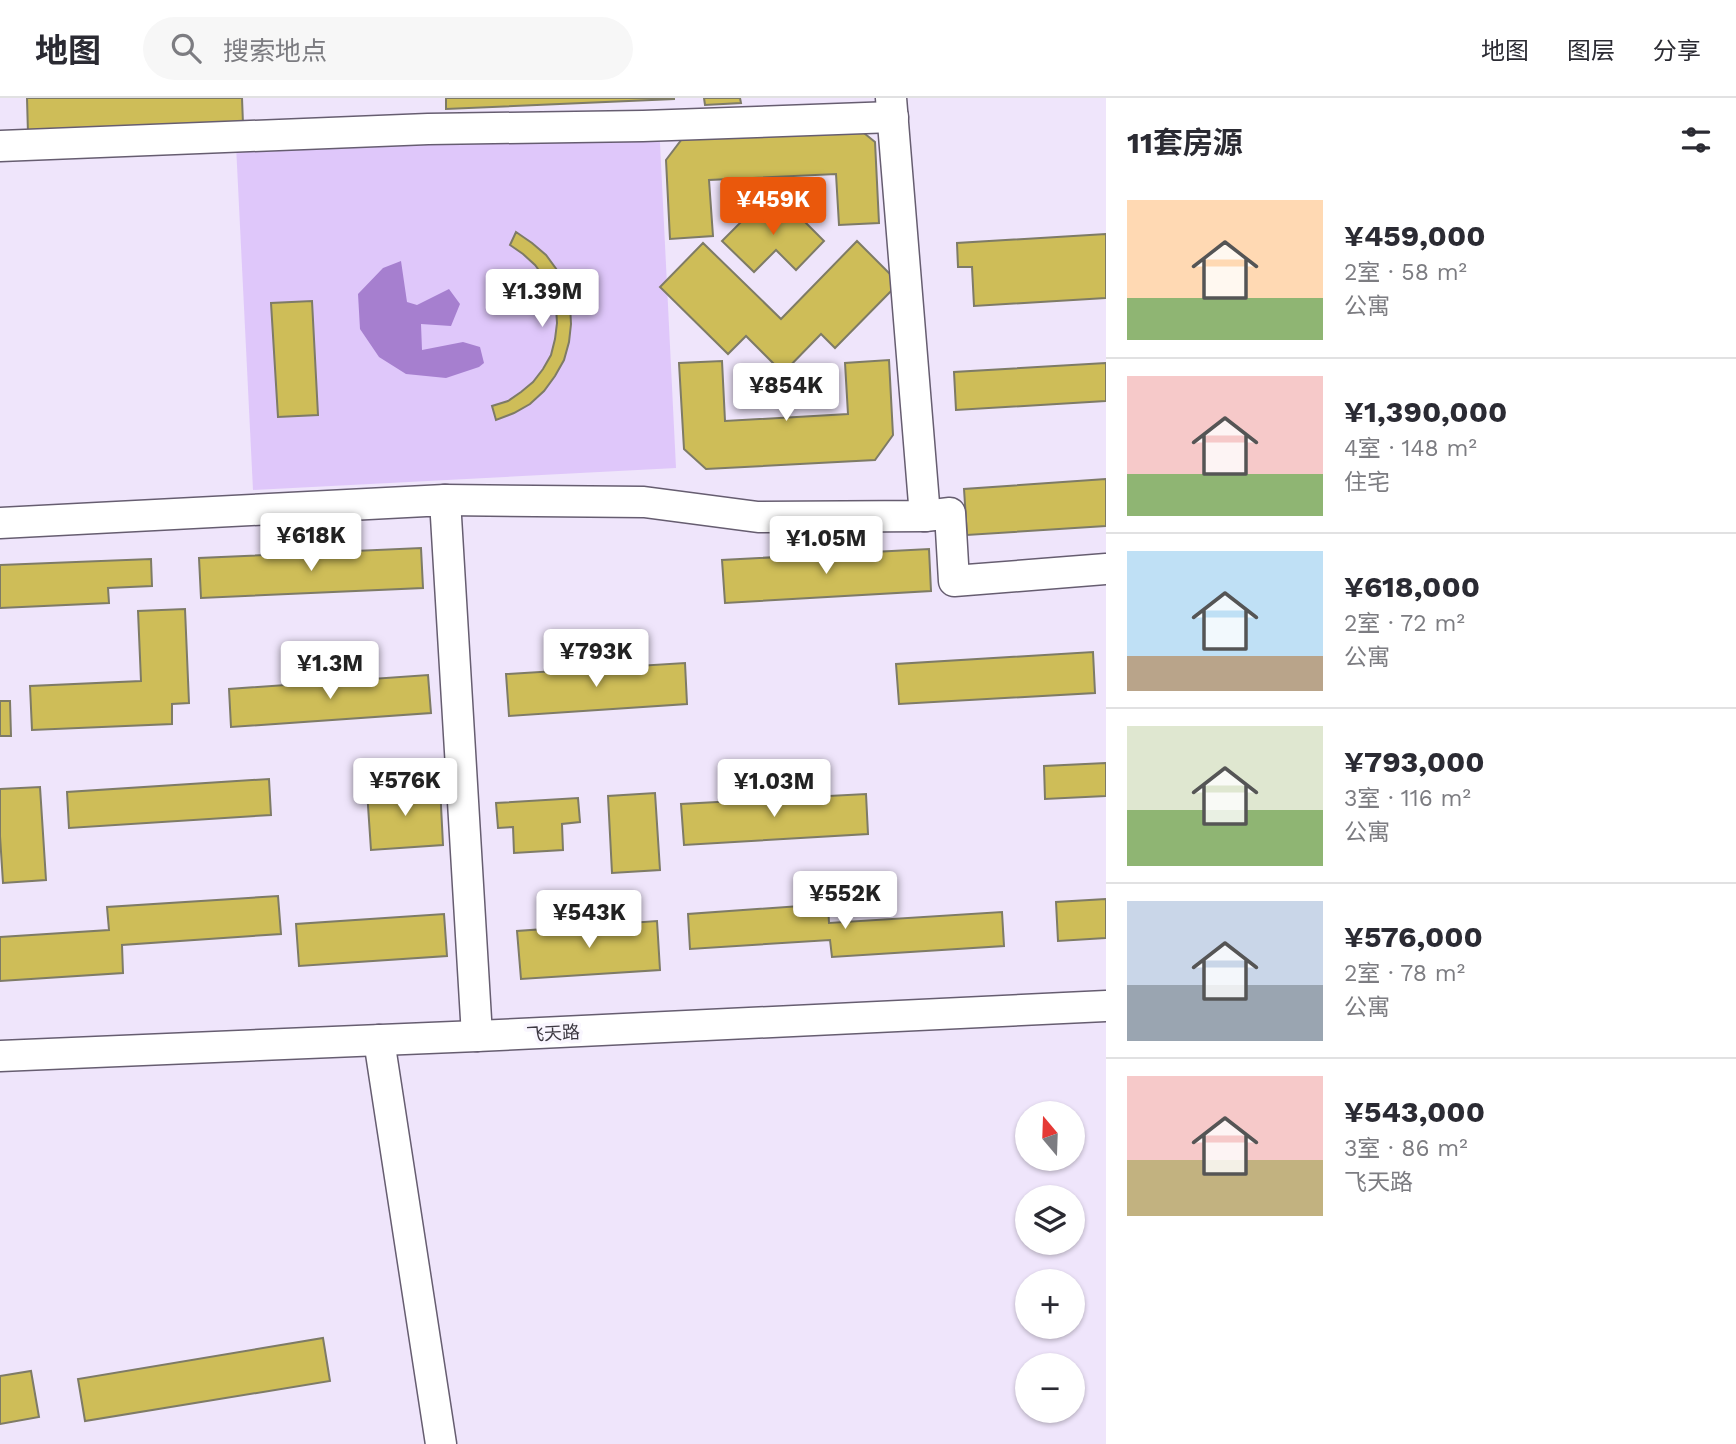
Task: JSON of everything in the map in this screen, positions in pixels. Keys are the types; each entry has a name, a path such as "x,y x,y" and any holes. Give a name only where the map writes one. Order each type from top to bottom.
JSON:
{"street":[{"path":"0,146 428,129 643,126 892,108 925,516"},
{"path":"445,500 477,1036"},
{"path":"0,523 445,500 643,502 758,517 925,516 950,513 954,581 1106,569"},
{"name":"飞天路","path":"0,1056 1106,1006"},
{"path":"379,1040 441,1444"}],"shaded area":[{"path":"659,123 676,468 253,490 236,145"},
{"path":"401,261 407,302 417,305 449,289 460,304 451,326 421,324 422,350 463,342 480,347 484,363 479,367 446,378 406,374 379,357 360,329 358,294 383,268"}],"building":[{"path":"27,98 242,98 243,124 28,134"},
{"path":"446,98 674,98 674,99 446,109"},
{"path":"704,98 740,98 741,103 705,105"},
{"path":"859,129 875,142 879,223 839,225 836,174 709,180 713,236 670,239 666,160 682,139"},
{"path":"789,206 824,241 796,270 776,250 754,272 722,241 755,208"},
{"path":"516,232 546,255 557,270 570,305 571,324 564,360 544,391 530,404 496,420 492,406 508,401 521,392 543,369 551,355 557,323 556,307 544,277 535,265 510,245"},
{"path":"1106,234 1106,298 974,306 972,267 958,267 957,243"},
{"path":"857,241 899,283 835,348 821,334 783,373 746,336 728,354 660,287 703,243 781,319"},
{"path":"312,301 318,415 278,417 271,303"},
{"path":"889,360 893,435 875,460 706,469 684,449 679,363 722,361 725,421 848,414 845,363"},
{"path":"1106,363 1106,401 956,410 954,372"},
{"path":"1106,479 1106,526 967,535 964,489"},
{"path":"421,548 423,588 201,598 199,558"},
{"path":"929,549 931,591 725,603 722,560"},
{"path":"151,559 152,586 108,588 109,603 0,608 0,565"},
{"path":"185,609 189,703 172,704 172,724 32,730 30,686 141,681 138,611"},
{"path":"1093,652 1095,693 899,704 896,664"},
{"path":"685,663 687,704 509,716 506,674"},
{"path":"428,675 431,713 231,727 229,689"},
{"path":"0,701 10,701 11,736 0,736"},
{"path":"1106,763 1106,796 1045,799 1044,766"},
{"path":"269,779 271,815 69,828 67,792"},
{"path":"440,786 443,845 371,850 367,791"},
{"path":"40,787 46,880 3,883 0,789"},
{"path":"655,793 660,870 612,873 608,796"},
{"path":"866,794 868,834 684,845 681,804"},
{"path":"578,798 580,822 562,824 563,850 514,853 513,827 498,828 496,803"},
{"path":"278,896 281,934 122,945 123,973 0,981 0,937 109,930 107,907"},
{"path":"1106,899 1106,938 1058,941 1056,902"},
{"path":"828,904 829,923 1002,912 1004,946 832,957 830,940 690,949 688,914"},
{"path":"444,914 447,956 299,966 296,924"},
{"path":"657,921 660,970 521,979 517,931"},
{"path":"323,1338 330,1381 85,1421 78,1379"},
{"path":"31,1371 39,1417 0,1424 0,1376"}]}
